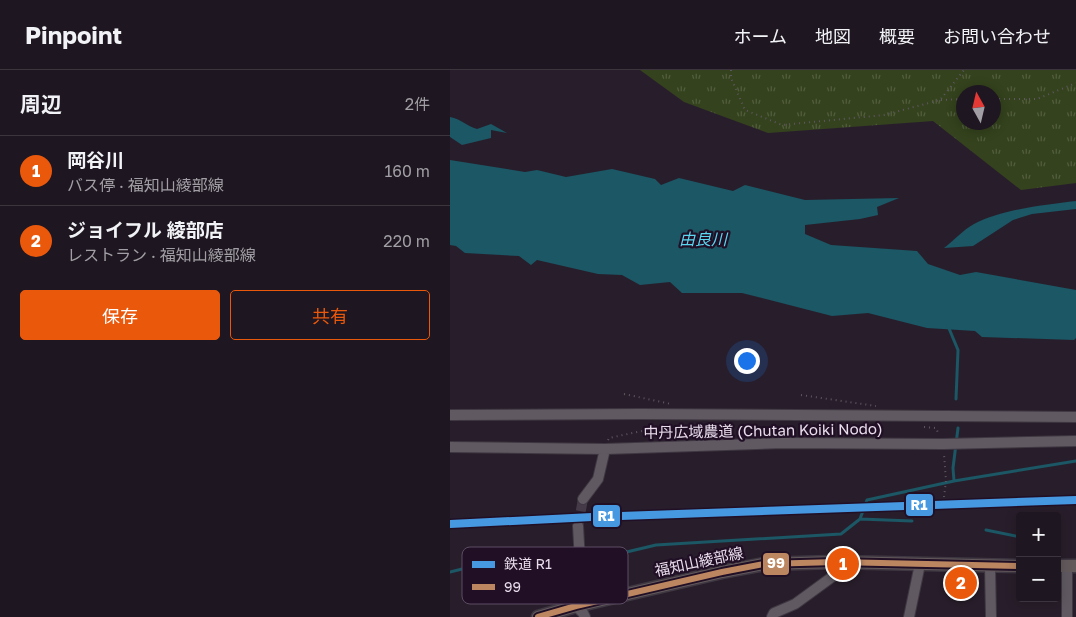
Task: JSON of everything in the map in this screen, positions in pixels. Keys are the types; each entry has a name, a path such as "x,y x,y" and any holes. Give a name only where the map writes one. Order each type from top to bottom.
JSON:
{"main road":[{"name":"福知山綾部線","path":"628,594 764,564 836,562 1016,566"},
{"name":"福知山綾部線","path":"538,617 585,604"}],"street":[{"path":"450,415 641,414 1076,417"},
{"name":"中丹広域農道 (Chutan Koiki Nodo)","path":"450,447 605,449 783,443 946,444 1076,441"},
{"path":"583,499 598,479 605,449"},
{"path":"578,526 579,547"},
{"path":"772,617 774,613 795,604 832,577 836,562"},
{"path":"909,617 920,564"},
{"path":"990,566 991,617"},
{"path":"1067,566 1067,617"},
{"path":"576,606 583,612 585,617"}],"path":[{"path":"731,70 731,78 745,110 782,125 884,115 940,100 956,99"},
{"path":"940,100 964,70"},
{"path":"1001,99 1037,98 1076,83"},
{"path":"944,496 946,444"}],"green space":[{"path":"640,70 1076,70 1076,183 1021,190 933,121 768,133 684,102"}],"water":[{"path":"450,117 477,129 491,124 507,133 491,130 491,138 462,145 450,137"},
{"name":"由良川","path":"450,160 525,172 537,170 566,177 612,169 655,179 661,185 679,178 733,191 745,185 805,200 899,198 877,207 878,215 860,219 805,225 805,234 831,245 917,251 928,264 960,275 976,272 1076,290 1076,338 1074,340 982,337 975,331 927,328 868,313 832,316 742,293 682,293 670,282 640,285 622,275 598,274 537,260 531,265 519,256 465,253 456,246 450,245"},
{"path":"1076,201 1076,209 1032,214 1013,220 973,246 944,248 970,226 985,219 1024,208"}],"waterway":[{"path":"948,326 958,350 956,399"},
{"path":"954,481 953,468 958,428"},
{"path":"628,552 656,545 841,534 860,519 867,500 954,481 1076,461"},
{"path":"860,519 912,521"},
{"path":"986,530 1016,536"},
{"path":"450,572 462,569"}],"tunnel":[{"path":"578,526 583,499"}],"rail line":[{"name":"R1","path":"450,524 592,517 1076,500"}],"transit line":[{"name":"99","path":"628,594 764,564 836,562 1016,566"},
{"name":"99","path":"538,617 585,604"}],"place":[{"name":"岡谷川","path":"843,564"},
{"name":"ジョイフル 綾部店","path":"961,583"}]}
